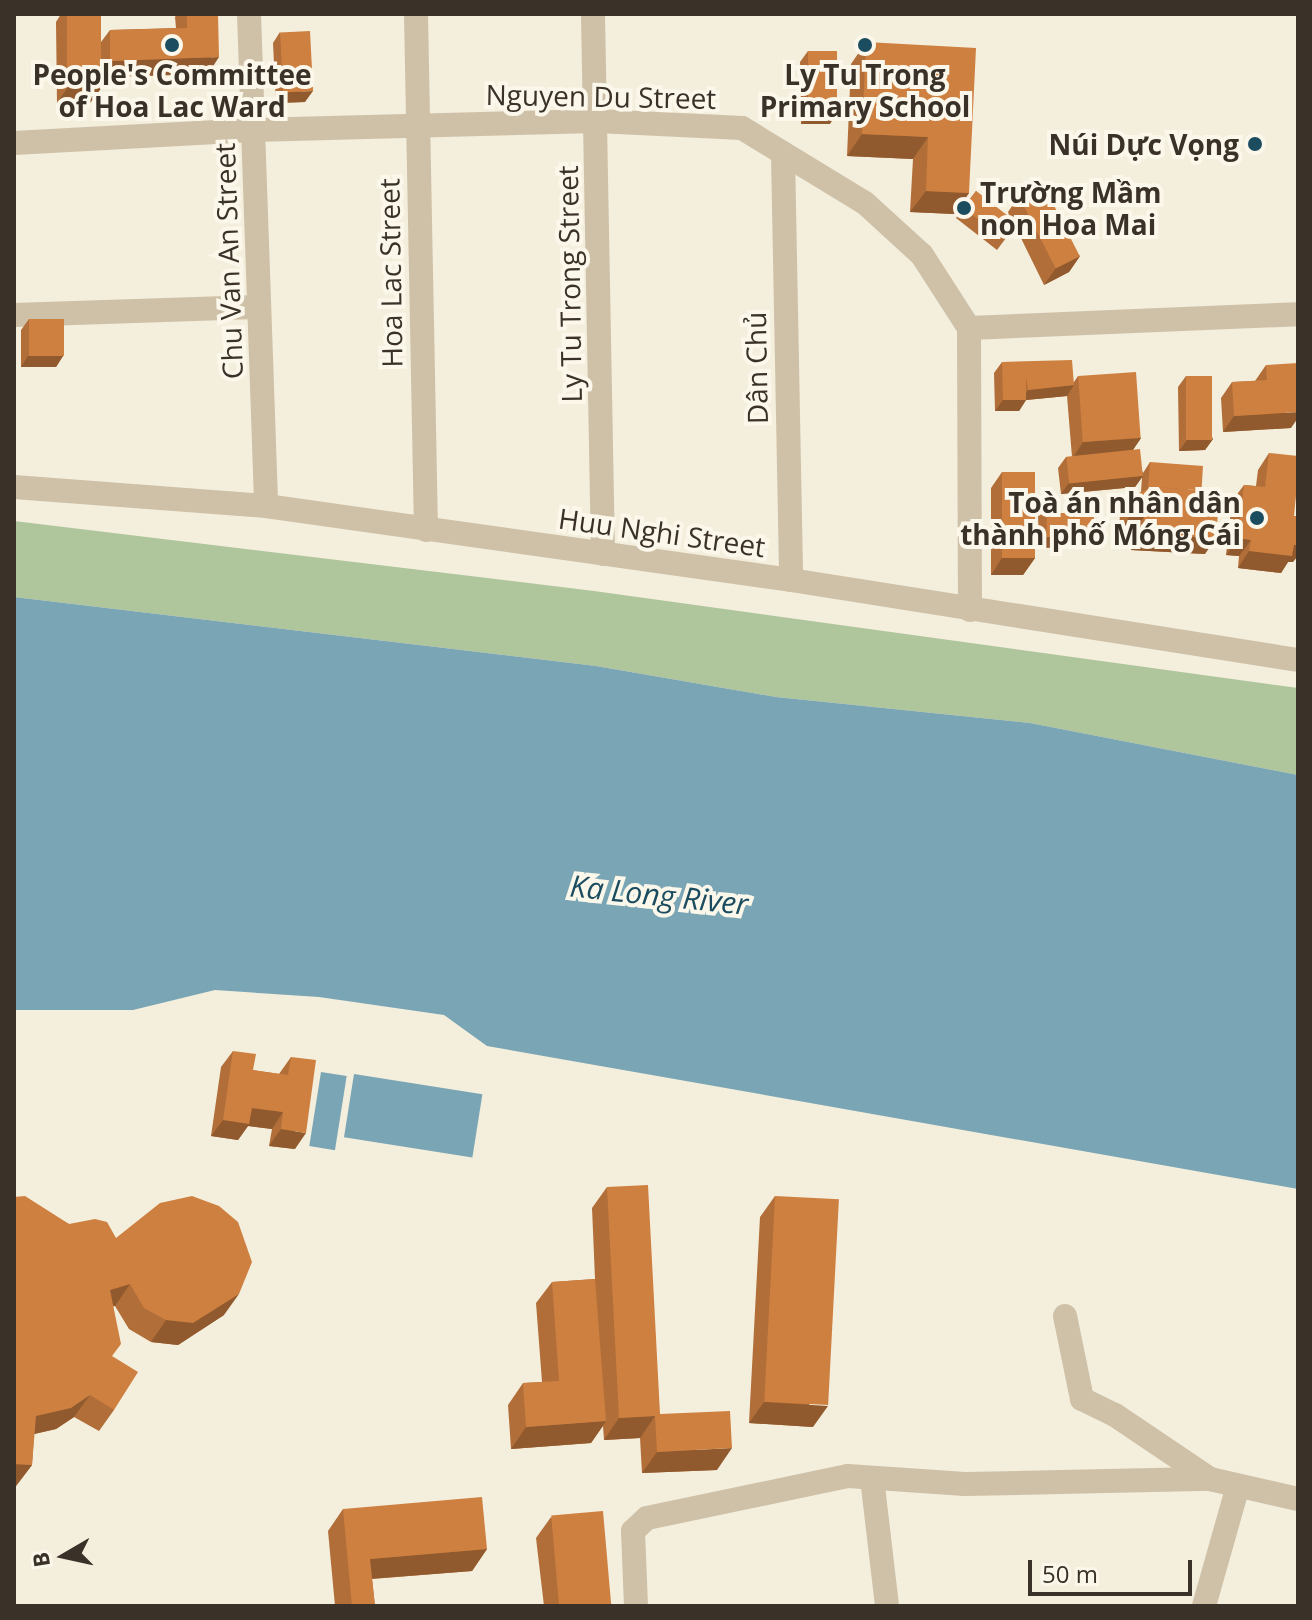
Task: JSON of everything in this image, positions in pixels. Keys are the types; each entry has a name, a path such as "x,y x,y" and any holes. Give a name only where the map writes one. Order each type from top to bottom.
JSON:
{"street":[{"name":"Chu Van An Street","path":"249,14 266,506"},
{"name":"Hoa Lac Street","path":"416,14 426,530"},
{"name":"Ly Tu Trong Street","path":"593,14 603,554"},
{"name":"Nguyen Du Street","path":"14,143 253,130 597,121 742,128 865,203 922,255 969,328"},
{"name":"Dân Chủ","path":"783,154 791,580"},
{"path":"14,315 259,307"},
{"path":"970,610 969,328 1298,314"},
{"name":"Huu Nghi Street","path":"14,487 266,506 791,580 1298,660"},
{"path":"1065,1316 1082,1399 1115,1415 1210,1479"},
{"path":"636,1606 633,1531 647,1518 848,1476 965,1484 1210,1479 1298,1499"},
{"path":"872,1478 887,1606"},
{"path":"1204,1606 1238,1486"}],"green space":[{"path":"14,521 594,591 1298,688 1298,775 1030,723 776,697 596,666 14,597"}],"water":[{"name":"Ka Long River","path":"14,597 596,666 776,697 1030,723 1298,775 1298,1189 487,1046 444,1015 319,997 215,990 133,1010 14,1010"},
{"path":"321,1072 347,1076 335,1150 309,1146"},
{"path":"354,1074 482,1094 472,1158 344,1137"}],"building":[{"path":"67,14 101,14 101,87 67,87"},
{"path":"187,14 218,14 219,57 110,61 110,30 187,28"},
{"path":"310,31 313,91 283,92 280,33"},
{"path":"866,42 976,48 969,193 926,191 928,137 862,134"},
{"path":"808,51 837,51 837,113 808,113"},
{"path":"1043,184 1080,256 1056,268 1019,196"},
{"path":"976,191 1017,223 1004,240 963,208"},
{"path":"29,319 64,319 64,356 29,356"},
{"path":"1072,360 1074,385 1028,390 1026,377 1026,400 1003,400 1002,362"},
{"path":"1298,363 1298,412 1234,416 1232,382 1267,380 1266,365"},
{"path":"1136,372 1141,438 1083,442 1078,376"},
{"path":"1186,376 1212,376 1212,440 1186,440"},
{"path":"1140,449 1143,476 1069,484 1066,457"},
{"name":"Toà án nhân dân thành phố Móng Cái","path":"1269,453 1298,456 1294,516 1298,516 1298,545 1294,545 1292,556 1249,551 1251,540 1238,538 1244,485 1265,487"},
{"path":"1150,462 1203,466 1201,499 1196,498 1196,490 1148,488"},
{"path":"1002,472 1035,472 1035,558 1002,558"},
{"path":"1152,487 1196,490 1196,498 1219,500 1216,538 1143,534 1144,517 1130,516 1131,497"},
{"path":"1046,503 1060,503 1060,513 1077,513 1077,503 1093,503 1095,535 1047,537"},
{"path":"233,1051 256,1054 253,1070 288,1075 291,1057 316,1060 306,1133 281,1129 283,1112 252,1108 249,1124 223,1120"},
{"path":"648,1185 660,1414 730,1411 732,1448 657,1452 655,1416 619,1418 607,1187"},
{"path":"25,1196 69,1224 95,1219 107,1222 116,1238 160,1203 192,1196 219,1206 238,1222 252,1262 239,1294 193,1323 166,1320 144,1308 130,1284 110,1290 121,1344 112,1356 138,1372 114,1410 90,1395 71,1408 36,1416 32,1465 14,1464 14,1197"},
{"path":"775,1196 839,1199 828,1405 764,1402"},
{"path":"595,1279 606,1421 526,1427 523,1383 559,1381 552,1282"},
{"path":"482,1497 487,1549 370,1559 375,1606 352,1606 343,1509"},
{"path":"603,1511 611,1606 559,1606 551,1516"}],"place":[{"name":"People's Committee of Hoa Lac Ward","path":"172,45"},
{"name":"Ly Tu Trong Primary School","path":"865,45"},
{"name":"Núi Dực Vọng","path":"1255,144"},
{"name":"Trường Mầm non Hoa Mai","path":"964,208"},
{"name":"Toà án nhân dân thành phố Móng Cái","path":"1257,518"}]}
